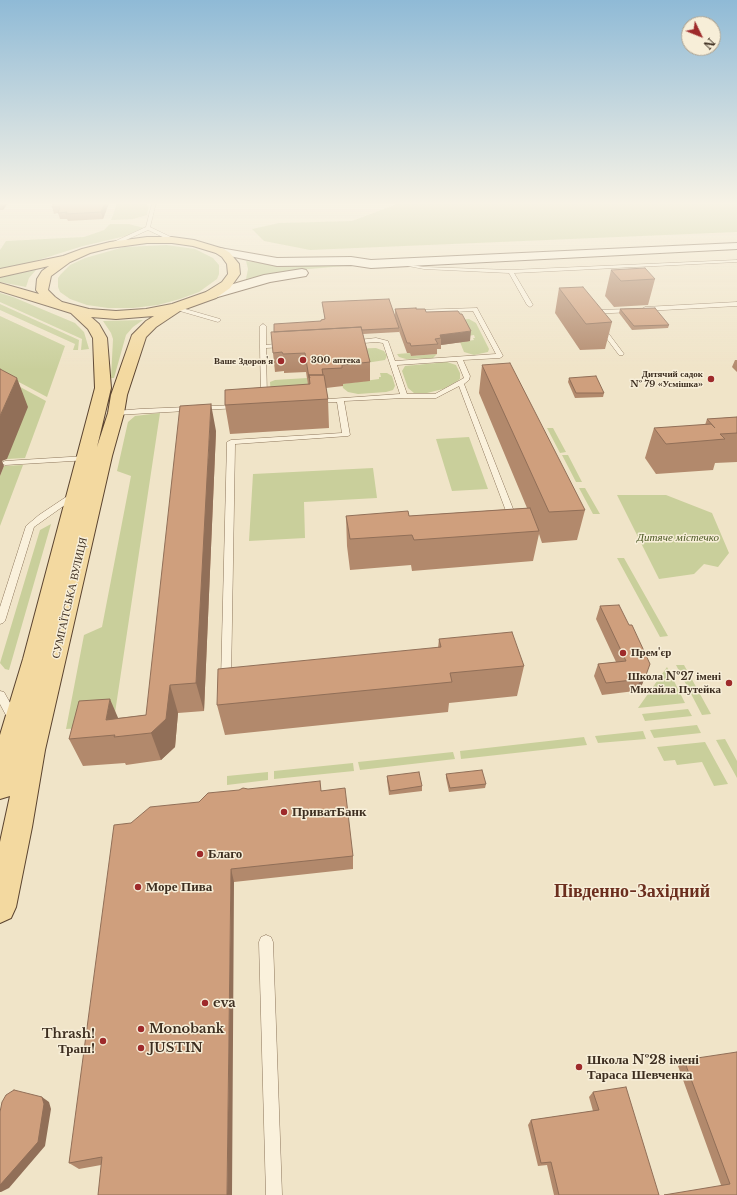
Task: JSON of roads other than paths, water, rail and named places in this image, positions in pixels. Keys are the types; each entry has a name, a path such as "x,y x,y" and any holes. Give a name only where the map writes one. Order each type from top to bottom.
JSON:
{"main road":[{"path":"0,273 23,269 62,259"},
{"path":"57,304 45,295 42,290 43,279 51,269 69,259"},
{"path":"211,295 226,285 234,274 233,264 229,259"},
{"path":"260,259 277,262 351,261 371,264"},
{"path":"0,287 14,290 76,311 102,314 131,314 175,308 211,295 268,278 354,268 371,264 463,259"},
{"name":"СУМГАЇТСЬКА ВУЛИЦЯ","path":"0,907 18,827 32,750 40,724 103,456 116,414 119,395 139,335 151,324 175,308"},
{"name":"СУМГАЇТСЬКА ВУЛИЦЯ","path":"0,787 16,724 36,659 103,388 101,343 94,327 76,311"}],"lane":[{"path":"393,262 424,268 511,272 737,261"},
{"path":"511,272 530,305"},
{"path":"594,318 590,312 737,304"},
{"path":"175,308 218,320"},
{"path":"393,363 500,356 475,309 413,312"},
{"path":"599,324 621,354"},
{"path":"263,326 260,403 271,402"},
{"path":"346,342 383,341 387,344 404,396"},
{"path":"263,347 294,345"},
{"path":"309,401 404,396 436,396 467,379 459,359"},
{"path":"461,383 478,422 515,526 508,527"},
{"path":"226,690 231,442 346,435 340,400"},
{"path":"116,414 140,411 242,406"},
{"path":"5,463 86,458"},
{"path":"0,621 30,526 76,494"},
{"path":"0,695 16,724"},
{"path":"266,942 274,1195"}],"place":[{"name":"300 аптека","path":"303,360"},
{"name":"Ваше Здоров'я","path":"281,361"},
{"name":"Дитячий садок № 79 «Усмішка»","path":"711,379"},
{"name":"Прем'єр","path":"623,653"},
{"name":"Школа №27 імені Михайла Путейка","path":"729,683"},
{"name":"ПриватБанк","path":"284,812"},
{"name":"Благо","path":"200,854"},
{"name":"Море Пива","path":"138,887"},
{"name":"eva","path":"205,1003"},
{"name":"Monobank","path":"141,1029"},
{"name":"Thrash! Траш!","path":"103,1041"},
{"name":"JUSTIN","path":"141,1048"},
{"name":"Школа №28 імені Тараса Шевченка","path":"579,1067"}],"district":[{"name":"Південно-Західний","path":"632,892"}],"park label":[{"name":"Дитяче містечко","path":"678,538"}]}
